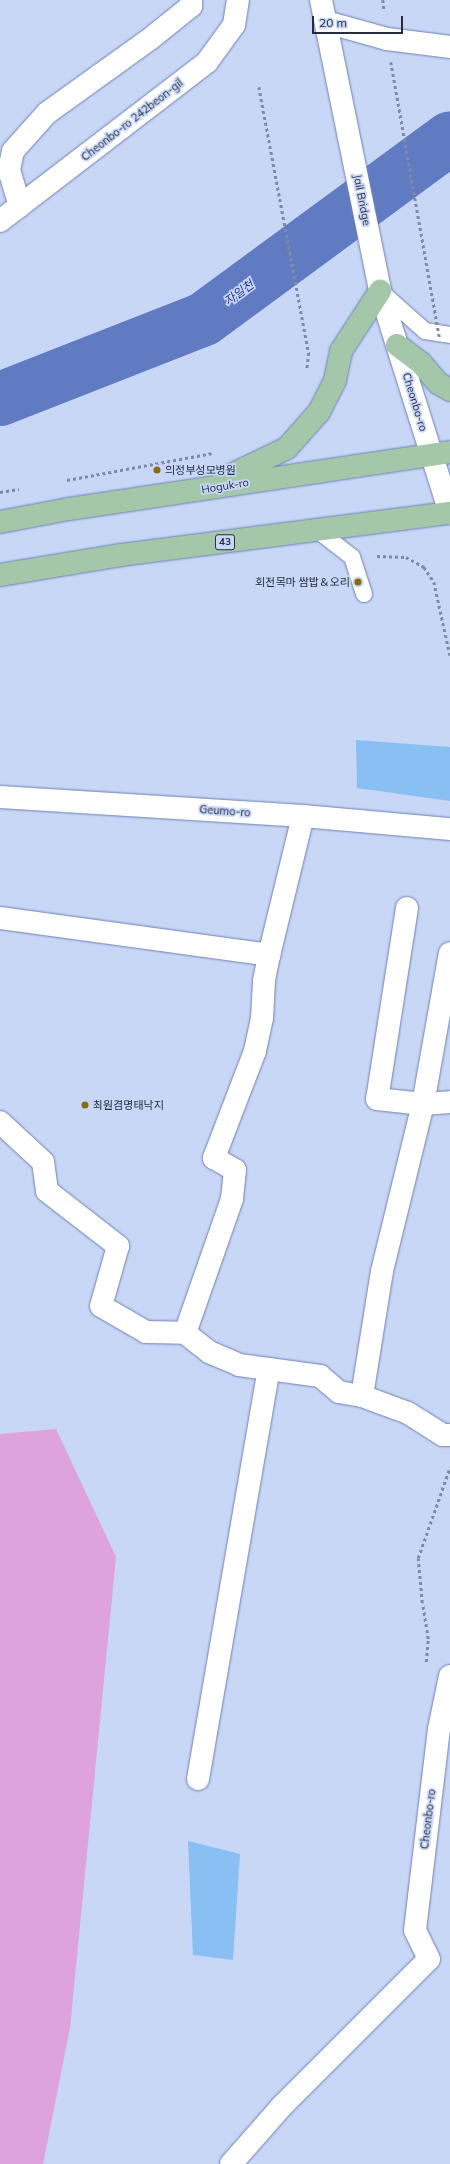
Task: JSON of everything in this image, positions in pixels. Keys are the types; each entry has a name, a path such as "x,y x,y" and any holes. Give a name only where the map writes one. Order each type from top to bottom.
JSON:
{"main road":[{"path":"187,492 235,475 287,448 319,412 335,380 341,351 380,290"},
{"path":"397,345 421,364 438,383 450,390"},
{"name":"Hoguk-ro","path":"0,522 441,454"},
{"name":"43","path":"0,575 122,555 450,513"}],"street":[{"path":"20,206 9,170 13,151 47,113 150,39 191,6 191,0"},
{"name":"Cheonbo-ro 242beon-gil","path":"0,221 207,62 234,25 238,0"},
{"path":"321,0 326,22 387,39 450,47"},
{"name":"Jail Bridge","path":"326,22 380,290"},
{"name":"Cheonbo-ro","path":"380,290 397,345 441,454 450,513"},
{"name":"Geumo-ro","path":"0,797 303,816 450,829"},
{"path":"186,1333 232,1199 235,1170 214,1158 255,1051 262,1018 264,981 269,955 303,816"},
{"path":"407,908 377,1099 423,1104 450,1102"},
{"path":"0,918 269,955"},
{"path":"362,1396 382,1271 423,1104 450,953"},
{"path":"0,1122 43,1162 47,1191 118,1246 101,1306 146,1332 186,1333 215,1355 239,1365 320,1376 339,1392 362,1396 408,1413 443,1435 450,1435"},
{"path":"198,1778 269,1369"},
{"name":"Cheonbo-ro","path":"231,2164 281,2107 429,1959 415,1930 439,1730 450,1676"}],"lane":[{"path":"380,290 425,330 445,337"},
{"path":"317,530 352,557 364,594"}],"path":[{"path":"392,62 445,337"},
{"path":"259,87 309,353"},
{"path":"63,481 219,452"},
{"path":"0,492 24,488"},
{"path":"372,556 406,557 424,567 434,582 450,655"}],"shaded area":[{"path":"56,1429 116,1557 70,2028 43,2164 0,2164 0,1434"}],"building":[{"path":"356,740 450,747 450,801 357,788"},
{"path":"188,1841 240,1854 233,1960 193,1955"}],"waterway":[{"name":"자일천","path":"0,399 204,319 450,138"}],"place":[{"name":"의정부성모병원","path":"157,470"},
{"name":"회전목마 쌈밥＆오리","path":"358,582"},
{"name":"최원겸명태낙지","path":"85,1105"}]}
